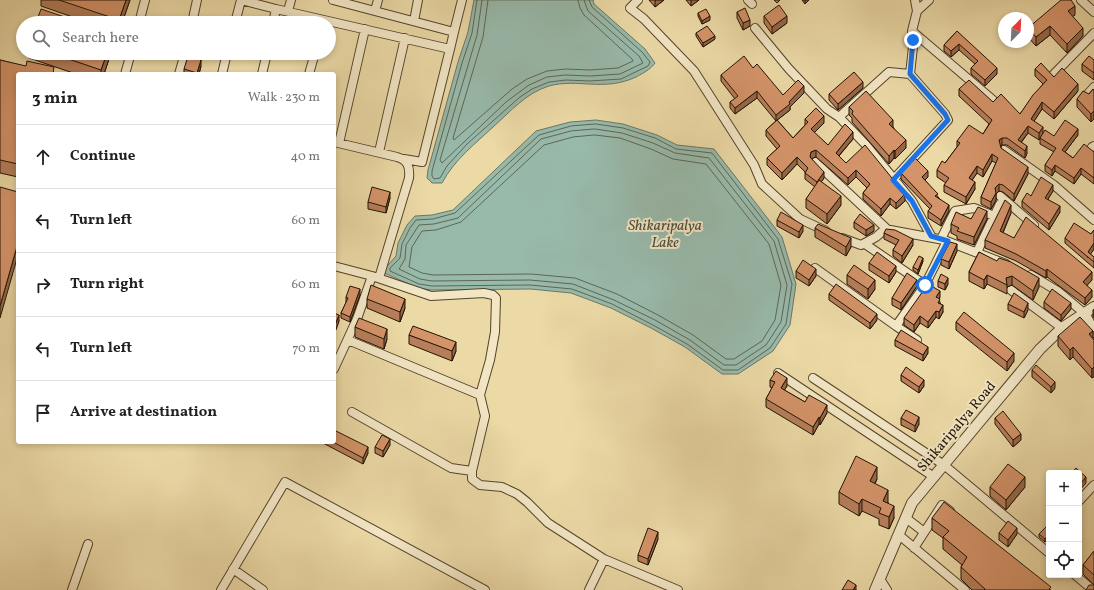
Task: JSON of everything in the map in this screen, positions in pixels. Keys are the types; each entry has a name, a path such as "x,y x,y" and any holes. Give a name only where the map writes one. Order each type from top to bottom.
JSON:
{"street":[{"path":"141,16 145,0"},
{"path":"194,16 197,0"},
{"path":"237,16 241,0 306,16"},
{"path":"288,11 291,0"},
{"path":"334,0 454,32"},
{"path":"375,11 378,0"},
{"path":"414,21 418,0"},
{"path":"365,29 337,142 404,159 422,162 462,0"},
{"path":"638,0 630,8 644,19 694,71 754,165 762,184 800,218 829,233 861,245 865,244 885,229 916,236 931,236 1013,266"},
{"path":"910,74 913,47 912,31 917,11 915,0"},
{"path":"917,11 929,0"},
{"path":"1081,0 1094,12"},
{"path":"274,16 276,9"},
{"path":"336,23 450,49"},
{"path":"755,28 810,92 827,109 839,117 866,145 893,180 912,201 931,236"},
{"path":"912,31 993,100"},
{"path":"1052,75 1094,33"},
{"path":"379,152 405,38"},
{"path":"126,72 129,60"},
{"path":"180,72 183,60"},
{"path":"223,72 226,60"},
{"path":"262,72 265,60"},
{"path":"310,72 313,60"},
{"path":"839,117 889,72 910,74 945,114 948,120 893,180"},
{"path":"1087,95 1094,87"},
{"path":"1004,150 1054,185 1094,220"},
{"path":"336,365 376,277 409,178 408,164 404,159"},
{"path":"815,162 888,230"},
{"path":"977,252 1000,200 1042,231"},
{"path":"896,326 925,285 955,211 974,208 994,216"},
{"path":"865,244 925,285"},
{"path":"336,267 376,277 431,296 484,293 493,295 496,301 495,332 490,360 480,395 485,416 472,471 474,482 480,485 502,487 517,494 528,502 548,523 604,560 678,590"},
{"path":"815,268 918,341"},
{"path":"1025,272 1059,292 1084,313 1094,332"},
{"path":"1011,290 1062,328"},
{"name":"Shikaripalya Road","path":"875,590 912,503 1040,349 1062,328 1094,308"},
{"path":"348,340 480,395"},
{"path":"776,372 934,477"},
{"path":"813,378 944,465 1046,551"},
{"path":"352,412 451,468 472,471"},
{"path":"221,590 285,482 485,590"},
{"path":"1082,498 1094,485"},
{"path":"914,548 942,505 960,519"},
{"path":"906,518 924,532"},
{"path":"898,535 965,590"},
{"path":"72,590 88,544"},
{"path":"589,590 604,560"},
{"path":"233,569 263,590"},
{"path":"1079,578 1093,590"},
{"path":"880,579 887,590"}],"water":[{"path":"474,0 593,0 594,4 645,49 655,63 651,68 636,77 613,84 560,84 549,86 533,93 513,109 465,153 447,174 442,183 432,183 427,178 428,170 458,62 468,32"},
{"name":"Shikaripalya Lake","path":"596,120 623,124 657,135 677,145 714,149 782,237 796,284 790,325 773,351 738,374 722,374 685,347 651,328 611,308 571,293 531,289 432,290 418,288 382,272 396,256 398,243 407,225 415,216 432,215 453,210 536,131 570,122"}],"building":[{"path":"59,0 126,0 120,16 107,16"},
{"path":"1061,0 1071,0 1075,6 1068,11 1083,28 1067,44 1050,26 1036,37 1034,35 1034,23"},
{"path":"779,5 787,16 772,27 764,16"},
{"path":"745,8 750,20 743,23 737,12"},
{"path":"41,9 62,16 38,16"},
{"path":"706,9 710,16 702,21 698,13"},
{"path":"707,26 715,36 703,43 696,33"},
{"path":"957,31 997,68 985,80 971,68 978,61 959,44 951,51 944,45"},
{"path":"744,56 753,68 757,64 783,95 798,80 804,86 789,102 790,104 776,115 757,91 735,108 730,102 738,96 721,75"},
{"path":"1089,56 1094,60 1094,73 1082,64"},
{"path":"0,60 26,66 27,61 54,67 53,72 16,72 16,164 0,160"},
{"path":"72,60 105,60 101,70"},
{"path":"187,60 201,60 197,72 184,69"},
{"path":"1041,63 1054,77 1062,68 1078,84 1054,112 1042,102 1031,119 1043,127 1039,133 1028,126 1018,140 1027,146 1025,151 1007,138 1002,138 999,140 1001,148 1028,167 1014,194 1003,185 999,184 995,188 996,193 991,202 981,197 998,158 992,154 983,170 977,166 969,178 975,182 966,197 944,185 949,178 937,170 942,161 945,163 960,143 957,141 969,125 983,134 992,120 959,89 969,80 993,102 1001,94 1020,114 1033,95 1047,80 1035,69"},
{"path":"854,72 863,82 838,104 829,94"},
{"path":"1093,89 1094,111 1091,114 1077,99 1083,91 1089,94"},
{"path":"866,91 893,120 889,124 906,140 889,156 852,114 853,111 849,107"},
{"path":"816,108 824,116 811,129 828,145 845,124 853,132 836,153 846,163 865,145 905,194 896,203 890,198 881,209 863,193 870,184 856,170 848,178 816,150 811,152 810,157 824,172 817,182 805,173 808,168 797,157 782,173 767,158 780,146 766,130 777,120 793,138 808,122 805,119"},
{"path":"1065,120 1078,129 1062,150 1073,158 1084,144 1094,152 1094,178 1081,168 1074,178 1055,165 1052,170 1045,165 1056,148 1040,138 1045,130 1054,136"},
{"path":"915,158 928,171 922,177 938,194 935,196 949,205 941,220 928,211 932,206 901,173"},
{"path":"1041,177 1053,185 1045,198 1060,206 1049,224 1022,201 1027,193 1031,196"},
{"path":"819,180 841,196 827,214 806,199"},
{"path":"0,187 16,191 16,250 0,306"},
{"path":"372,187 390,192 386,207 368,202"},
{"path":"1005,200 1011,205 1000,231 1014,238 1026,217 1092,272 1083,282 1092,290 1085,298 1047,269 1046,271 1016,254 985,240"},
{"path":"978,207 987,211 974,237 957,231 959,228 951,224 956,212 971,219"},
{"path":"781,212 803,225 799,232 777,220"},
{"path":"860,214 874,225 866,230 854,222"},
{"path":"1074,223 1091,234 1094,230 1094,243 1088,252 1094,257 1094,262 1065,238"},
{"path":"818,224 851,238 846,247 815,228"},
{"path":"886,229 895,230 913,239 902,256 893,250 899,240 884,233"},
{"path":"950,242 957,244 949,262 941,259"},
{"path":"877,252 896,266 889,276 869,263"},
{"path":"979,252 997,261 999,258 1011,262 1039,278 1033,291 1012,276 1006,278 1007,285 987,275 984,280 969,272"},
{"path":"919,256 923,258 918,270 913,267"},
{"path":"803,260 816,269 809,280 796,271"},
{"path":"854,265 875,280 868,289 847,275"},
{"path":"907,273 917,280 901,303 892,298"},
{"path":"941,274 948,278 945,284 938,281"},
{"path":"836,284 877,314 870,323 829,294"},
{"path":"928,284 940,291 936,297 940,299 938,303 943,305 939,312 936,311 928,322 920,316 914,325 904,318"},
{"path":"371,285 405,299 400,312 367,299"},
{"path":"350,286 360,289 350,317 341,313 348,298 346,297"},
{"path":"1052,289 1071,303 1061,315 1044,302"},
{"path":"1014,293 1028,303 1024,312 1008,304"},
{"path":"964,312 1014,353 1007,362 956,322"},
{"path":"336,314 339,315 336,322"},
{"path":"1080,317 1093,331 1089,334 1094,340 1094,367 1092,369 1073,347 1070,350 1058,336"},
{"path":"359,318 387,329 384,339 355,327"},
{"path":"413,326 456,342 452,351 409,335"},
{"path":"901,330 928,347 923,355 895,340"},
{"path":"1036,365 1055,382 1051,387 1032,370"},
{"path":"906,367 924,380 919,387 901,375"},
{"path":"776,371 787,378 781,388 805,402 809,395 827,405 813,427 766,399 775,382 770,380"},
{"path":"906,410 919,417 915,426 901,418"},
{"path":"1003,411 1021,434 1013,440 995,418"},
{"path":"336,431 368,447 363,458 336,444"},
{"path":"382,435 390,439 383,451 375,447"},
{"path":"856,456 877,467 870,481 888,490 883,501 894,506 889,517 879,513 881,508 862,499 859,504 839,492"},
{"path":"1008,464 1025,477 1006,500 990,487"},
{"path":"1082,473 1086,477 1082,482"},
{"path":"944,502 1051,587 1049,589 1050,590 984,590 985,589 961,567 967,557 943,537 949,531 932,518"},
{"path":"1008,521 1017,528 1008,540 999,533"},
{"path":"1046,527 1045,539 1039,534"},
{"path":"648,528 658,532 648,559 638,555"},
{"path":"1094,551 1094,575 1083,565"},
{"path":"848,580 856,585 853,590 842,590"},
{"path":"1089,585 1094,585 1094,590 1086,590"}],"route":[{"path":"913,40 910,74 945,114 948,120 893,180 912,201 931,236 948,241 925,285"}]}
